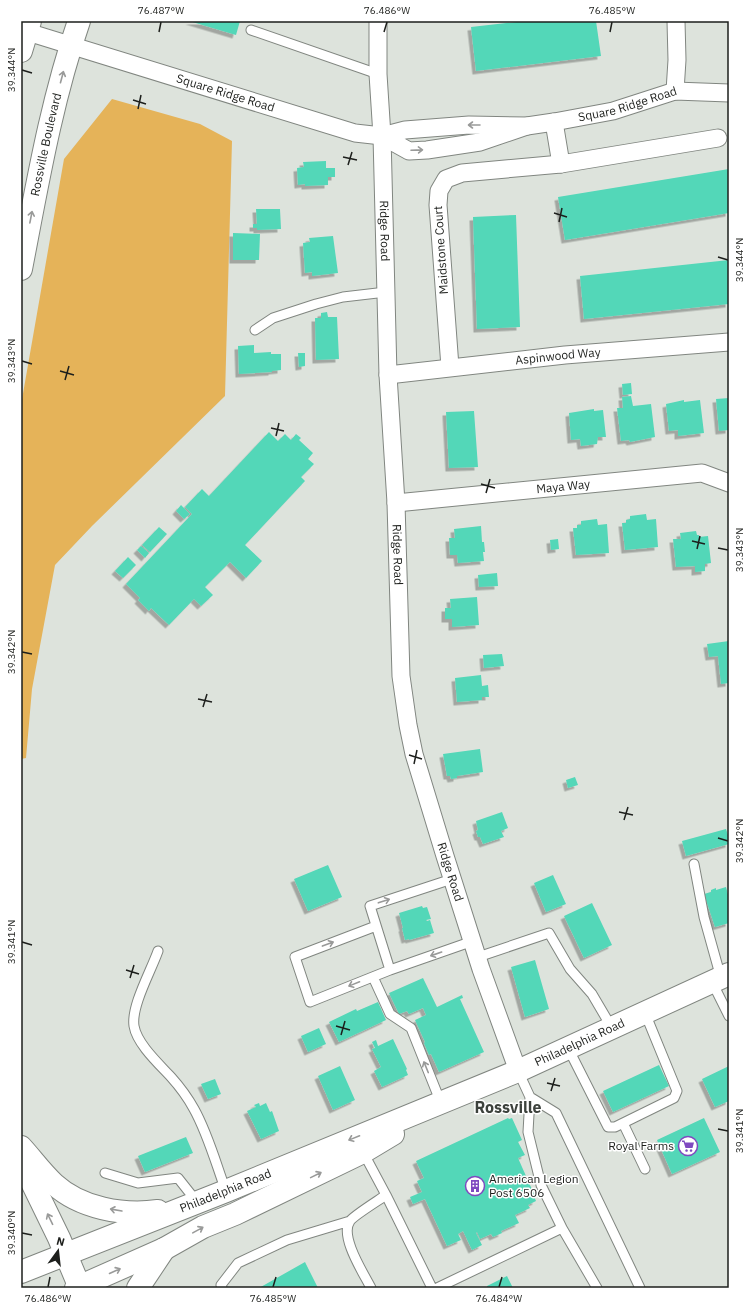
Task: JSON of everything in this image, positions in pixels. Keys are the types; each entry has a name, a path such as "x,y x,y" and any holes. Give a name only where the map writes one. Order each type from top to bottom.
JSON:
{"main road":[{"name":"Rossville Boulevard","path":"21,269 49,126 79,21"},
{"name":"Philadelphia Road","path":"24,1275 66,1254 226,1191 518,1071 721,978"},
{"name":"Philadelphia Road","path":"79,1288 164,1249 203,1227 235,1214 362,1152 391,1135 435,1105"},
{"path":"21,1147 54,1184 67,1194 90,1204 130,1213 153,1212 190,1205"},
{"path":"21,1160 66,1254 79,1288"},
{"path":"138,1288 164,1249"}],"street":[{"name":"Ridge Road","path":"378,21 378,74 382,136 388,375 396,503 401,676 414,754 452,879 518,1071"},
{"path":"675,91 677,60 676,21"},
{"name":"Square Ridge Road","path":"25,33 71,45 355,133 382,136 405,130 469,125 528,126 613,111 675,91 729,93"},
{"path":"554,122 561,164"},
{"name":"Maidstone Court","path":"450,367 438,205 439,191 446,179 462,173 561,164 718,138"},
{"name":"Aspinwood Way","path":"388,375 565,355 729,342"},
{"name":"Maya Way","path":"396,503 702,473 729,483"}],"lane":[{"path":"251,30 378,74"},
{"path":"256,330 273,318 316,304 343,297 386,292"},
{"path":"694,864 704,916 721,978 729,1016"},
{"path":"390,970 370,906 452,879"},
{"path":"376,926 295,957 310,1002 390,970 549,933 570,969 592,994 612,1028"},
{"path":"158,951 136,1005 134,1026 138,1037 182,1090 195,1110 226,1191"},
{"path":"373,977 390,1014 411,1028 435,1105"},
{"path":"568,1048 608,1127 615,1127 674,1098 677,1091 645,1013"},
{"path":"518,1071 530,1097 528,1132 541,1185 562,1228 597,1288"},
{"path":"530,1097 556,1113 640,1288"},
{"path":"623,1123 645,1169"},
{"path":"362,1152 386,1195 432,1288"},
{"path":"105,1173 138,1183 178,1178 190,1205"},
{"path":"220,1287 238,1263 287,1240 350,1221 386,1195"},
{"path":"350,1221 347,1231 349,1245 371,1288"},
{"path":"437,1288 562,1228"}],"shaded area":[{"path":"112,99 200,124 232,141 225,396 92,526 55,565 32,689 26,758 21,759 21,405 64,159"}],"building":[{"path":"189,21 240,21 236,35"},
{"path":"525,21 596,21 601,56 476,71 471,27"},
{"path":"326,161 326,168 335,168 335,177 328,177 328,185 298,185 297,168 304,167 303,162"},
{"path":"729,169 729,213 565,240 558,197"},
{"path":"256,209 280,209 281,229 257,230 257,228 253,228 253,224 257,224"},
{"path":"516,215 520,327 477,329 473,217"},
{"path":"233,233 260,234 259,260 233,260"},
{"path":"333,236 338,273 312,276 312,272 305,273 303,243 310,242 309,238"},
{"path":"729,260 729,304 584,319 580,276"},
{"path":"327,312 328,317 337,317 339,359 316,360 315,318 321,318 321,313"},
{"path":"254,345 254,353 271,352 271,354 281,354 281,370 239,374 238,346"},
{"path":"298,353 305,353 305,366 299,367"},
{"path":"631,383 632,394 623,395 622,384"},
{"path":"631,396 633,406 651,404 655,437 630,442 629,440 621,441 617,408 623,408 622,397"},
{"path":"729,398 729,430 719,431 716,399"},
{"path":"684,400 684,402 700,400 704,433 678,436 678,430 669,431 666,404"},
{"path":"594,409 594,411 603,410 606,437 598,437 597,444 581,446 580,439 571,440 569,413"},
{"path":"474,411 478,467 449,468 446,412"},
{"path":"269,432 278,441 285,434 291,440 296,434 301,438 299,440 313,453 308,459 314,464 301,477 305,481 245,545 262,561 246,578 230,562 205,587 213,595 201,606 194,599 169,625 151,608 149,611 138,600 140,598 126,584 192,514 185,507 202,489 209,496"},
{"path":"181,505 190,514 184,519 176,511"},
{"path":"646,514 647,520 656,519 658,547 625,550 622,523 626,523 626,520 630,519 630,516"},
{"path":"597,519 598,525 607,524 609,553 576,555 573,528 577,528 577,525 581,525 581,521"},
{"path":"481,526 482,542 484,542 485,552 483,552 484,561 458,563 457,555 450,555 449,538 455,538 454,529"},
{"path":"159,527 167,534 150,552 142,545"},
{"path":"696,531 699,537 708,536 711,563 705,564 705,571 695,572 695,566 676,567 673,539 681,539 680,533"},
{"path":"558,539 559,549 551,550 550,540"},
{"path":"141,546 149,553 145,558 137,550"},
{"path":"128,557 136,565 123,578 115,571"},
{"path":"497,573 498,586 479,587 478,575"},
{"path":"477,597 479,625 452,627 452,619 445,619 445,608 451,608 450,599"},
{"path":"729,641 729,683 721,684 718,656 709,657 707,644"},
{"path":"502,654 504,666 484,668 483,655"},
{"path":"481,675 482,686 488,685 489,697 482,697 482,700 457,702 455,678"},
{"path":"480,749 483,772 457,776 457,778 451,779 450,776 447,776 443,754"},
{"path":"575,777 578,785 568,788 566,780"},
{"path":"502,812 508,828 501,831 504,837 483,844 476,831 478,830 476,821"},
{"path":"726,829 729,844 686,856 682,841"},
{"path":"328,865 342,897 308,911 294,879"},
{"path":"553,875 566,904 546,912 534,883"},
{"path":"726,887 729,898 729,923 715,927 704,894 711,892 711,890 716,888 716,890"},
{"path":"592,903 612,945 584,958 564,916"},
{"path":"422,906 423,908 427,907 431,919 426,920 430,920 434,933 405,940 399,913"},
{"path":"535,960 549,1009 525,1017 511,967"},
{"path":"423,978 437,1007 462,995 463,998 460,999 484,1052 439,1072 431,1054 429,1055 415,1020 426,1015 423,1008 409,1014 407,1011 399,1014 389,993"},
{"path":"378,1002 386,1020 339,1042 329,1022 356,1009 357,1011"},
{"path":"319,1028 326,1044 308,1052 301,1036"},
{"path":"393,1039 407,1069 408,1075 382,1087 374,1071 381,1067 372,1049 375,1048 372,1042 376,1040 378,1046"},
{"path":"659,1065 669,1086 613,1112 603,1091"},
{"path":"340,1066 355,1100 333,1110 318,1076"},
{"path":"729,1066 729,1101 715,1107 702,1079"},
{"path":"215,1079 221,1094 208,1099 201,1084"},
{"path":"259,1103 260,1106 266,1103 270,1112 272,1111 279,1131 261,1139 247,1111 256,1107 254,1105"},
{"name":"American Legion Post 6506","path":"508,1118 512,1118 522,1140 518,1142 525,1155 518,1158 536,1201 528,1205 530,1208 515,1215 519,1223 501,1231 502,1233 493,1237 491,1234 480,1239 477,1232 476,1233 482,1245 472,1250 463,1231 458,1234 461,1240 447,1246 425,1199 413,1204 410,1197 422,1192 417,1181 424,1178 416,1161"},
{"name":"Royal Farms","path":"704,1118 720,1152 672,1174 657,1140"},
{"path":"186,1137 193,1153 145,1172 138,1156"},
{"path":"305,1262 318,1288 259,1288"},
{"path":"507,1276 513,1288 487,1288 487,1286"}],"place":[{"name":"Royal Farms","path":"688,1146"},
{"name":"American Legion Post 6506","path":"475,1186"}],"district":[{"name":"Rossville","path":"508,1107"}]}
